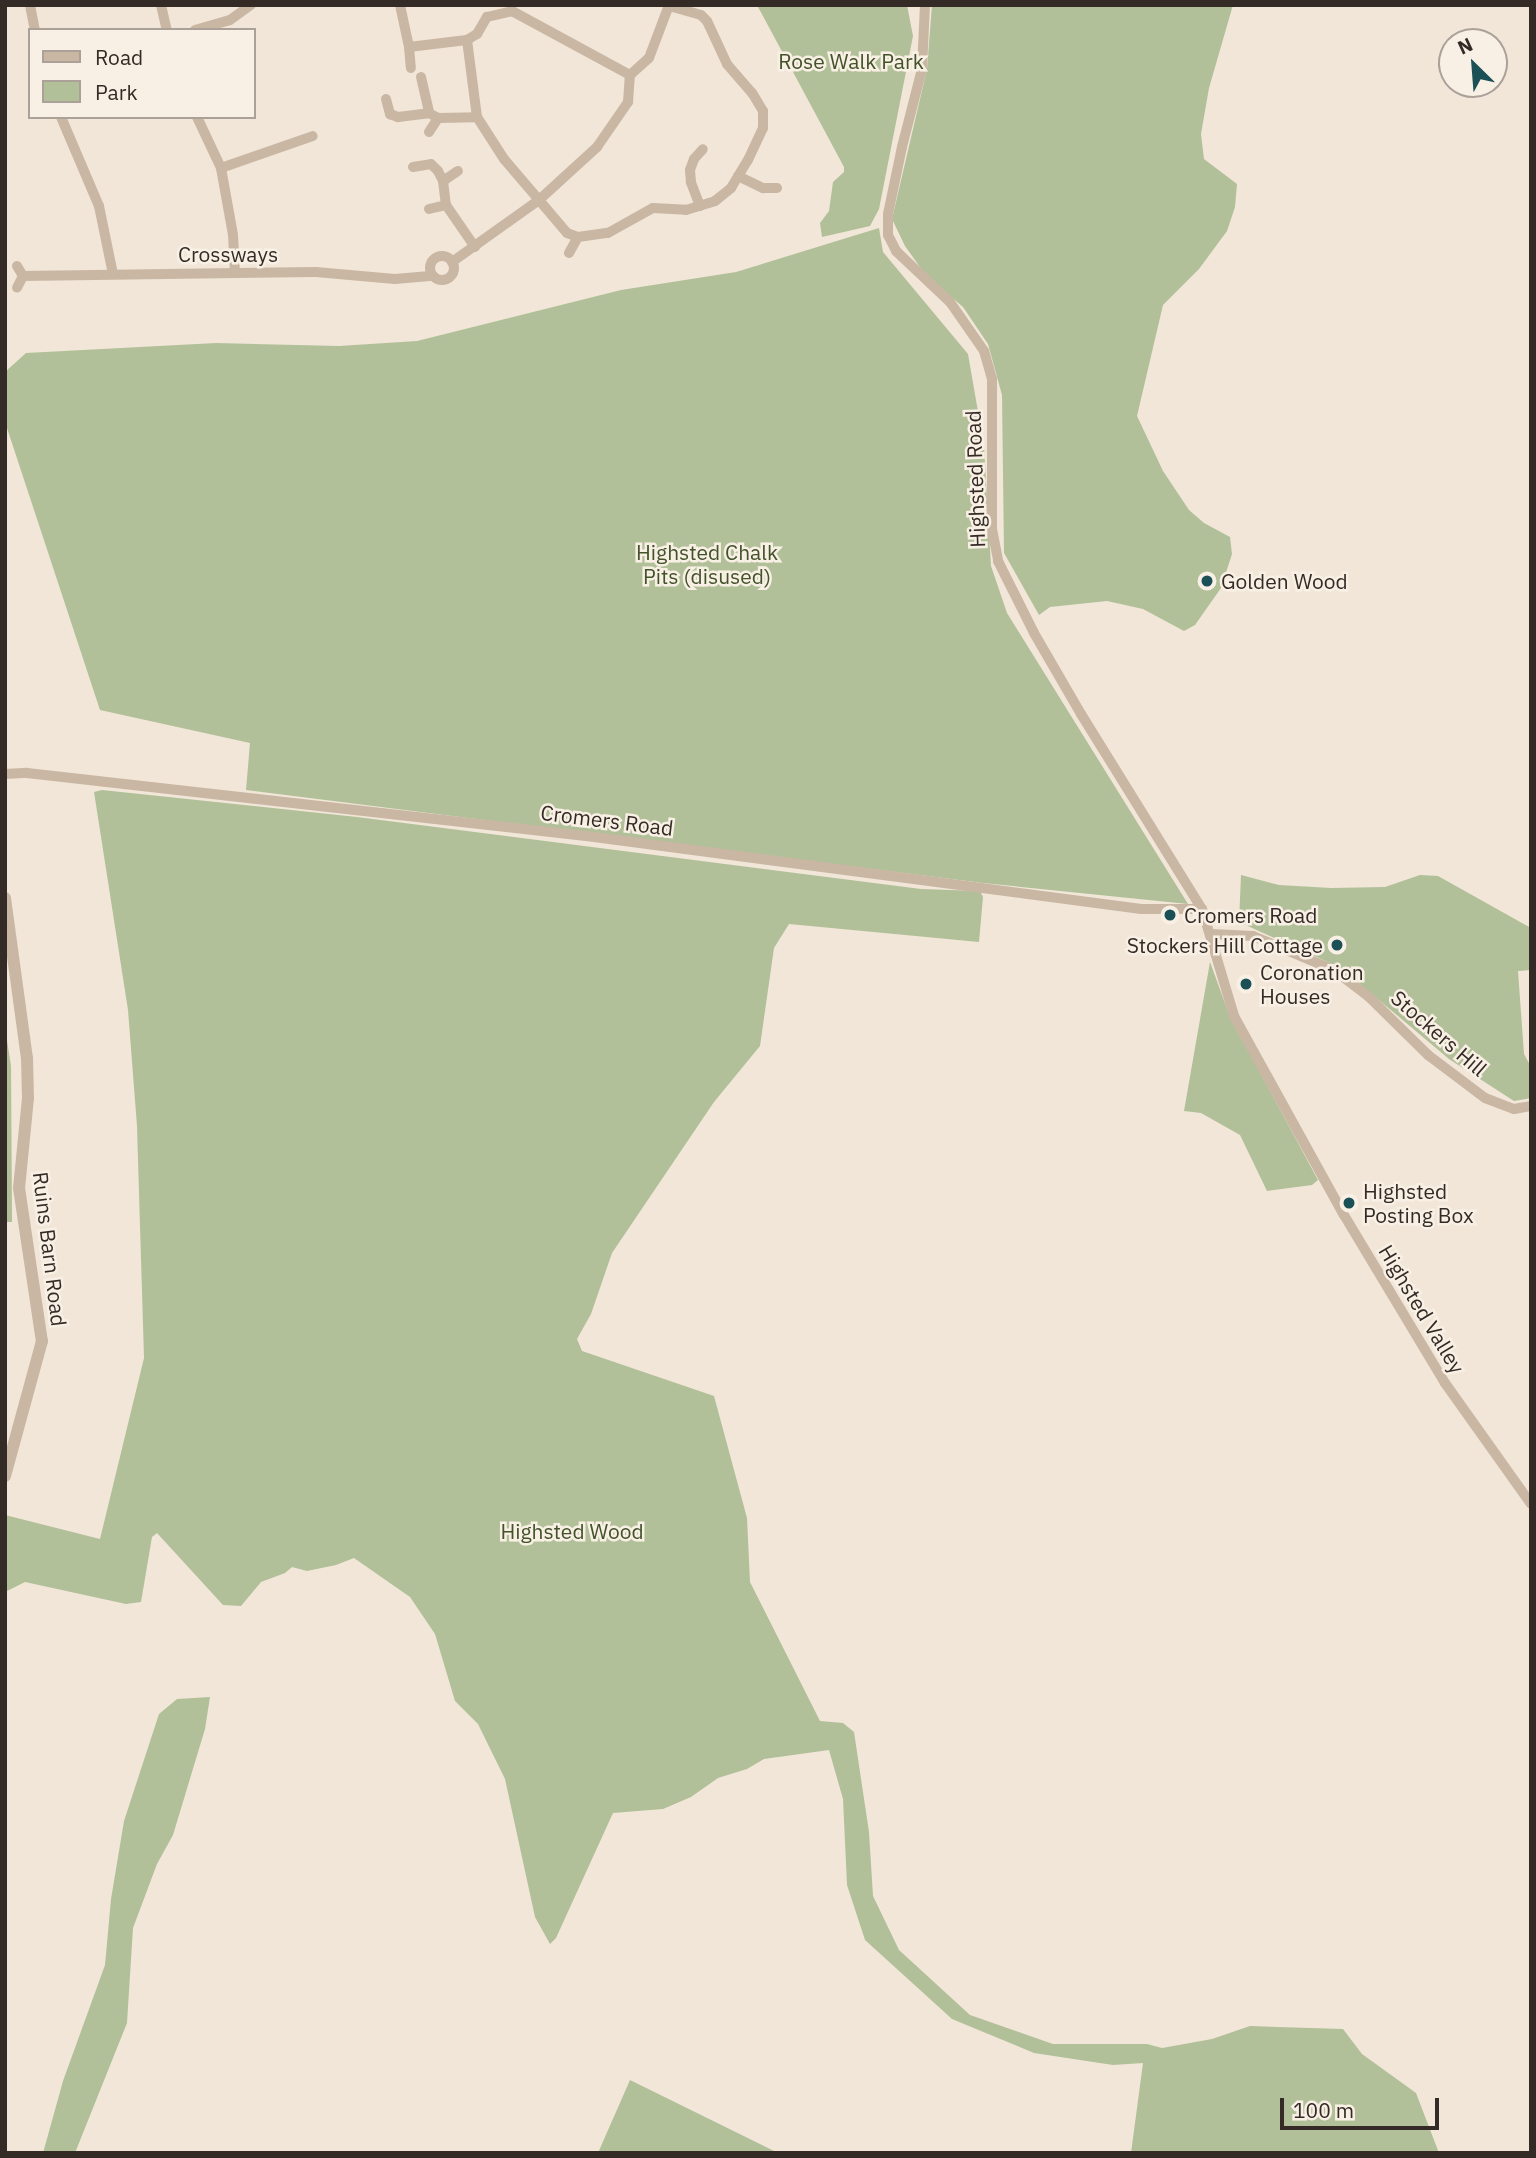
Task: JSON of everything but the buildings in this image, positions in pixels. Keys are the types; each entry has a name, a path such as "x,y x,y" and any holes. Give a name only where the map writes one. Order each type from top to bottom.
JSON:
{"street":[{"path":"30,5 35,28"},
{"path":"161,5 167,28"},
{"path":"202,28 230,20 251,5"},
{"path":"400,5 411,68"},
{"path":"482,5 487,18"},
{"name":"Highsted Road","path":"925,5 922,69 888,214 888,235 896,251 950,302 985,351 992,379 992,528 998,561 1034,633 1081,714 1202,909 1211,934"},
{"path":"409,47 467,40 477,34 487,18 511,8 630,75 649,58 669,6 701,15 707,21 727,64 764,111 763,128 738,176 723,196 686,210 653,208 608,233 578,237 567,233 539,201 504,159 477,117 467,40"},
{"name":"Crossways","path":"18,288 20,271 113,274 316,272 404,279 433,276 441,280 447,279 454,269 453,262 539,201 597,147 628,102 630,75"},
{"path":"421,77 434,115 429,132"},
{"path":"386,99 390,114 398,117 477,117"},
{"path":"62,119 99,206 113,274"},
{"path":"198,119 221,168 236,273"},
{"path":"221,168 313,136"},
{"path":"700,206 691,182 690,170 694,159 703,149"},
{"path":"413,167 431,163 443,181 446,205 475,247"},
{"path":"443,181 458,171"},
{"path":"738,176 763,188 777,188"},
{"path":"429,209 446,205"},
{"path":"569,253 578,237"},
{"name":"Cromers Road","path":"5,774 27,773 594,837 1141,909 1202,909"},
{"name":"Ruins Barn Road","path":"5,898 27,1058 27,1098 19,1188 42,1341 5,1476"},
{"name":"Stockers Hill","path":"1211,934 1253,936 1334,970 1369,997 1428,1055 1485,1098 1514,1109 1531,1106"},
{"name":"Highsted Valley","path":"1211,934 1234,1016 1344,1215 1445,1383 1531,1504"}],"green space":[{"name":"Rose Walk Park","path":"757,5 907,5 913,36 879,209 870,226 822,237 820,223 829,211 833,182 844,172 844,167"},
{"path":"932,5 1233,5 1209,88 1201,134 1204,159 1237,184 1235,207 1227,231 1199,269 1163,305 1137,416 1163,471 1189,510 1204,523 1230,537 1232,554 1221,588 1195,625 1184,631 1143,609 1107,601 1050,607 1039,615 1004,553 1002,395 988,344 963,307 925,274 905,246 892,219 927,69"},
{"name":"Highsted Chalk Pits (disused)","path":"879,228 883,252 968,354 984,446 991,566 1007,613 1188,904 983,883 246,790 250,743 100,710 5,422 5,372 26,353 216,343 339,346 417,341 621,290 736,272"},
{"name":"Highsted Wood","path":"102,790 357,817 921,889 980,891 983,897 979,942 789,924 774,948 760,1046 714,1102 612,1253 591,1314 577,1339 582,1351 714,1396 747,1518 750,1582 820,1721 843,1723 854,1732 869,1832 873,1896 899,1950 970,2015 1053,2044 1147,2044 1162,2048 1212,2039 1250,2026 1343,2029 1362,2054 1416,2093 1439,2153 1131,2153 1143,2063 1113,2065 1034,2053 952,2019 865,1940 847,1885 843,1799 829,1750 764,1759 747,1769 718,1778 691,1797 663,1809 613,1813 556,1938 550,1944 535,1917 505,1779 478,1724 455,1701 435,1634 410,1597 354,1558 307,1571 292,1567 285,1573 261,1582 241,1606 223,1605 157,1533 152,1537 141,1602 126,1604 25,1582 5,1592 5,1515 100,1539 144,1358 137,1126 128,1010 94,792"},
{"path":"1241,875 1279,885 1331,888 1385,887 1420,875 1438,876 1531,928 1531,970 1518,971 1524,1054 1531,1067 1531,1098 1514,1101 1449,1059 1341,968 1239,922"},
{"path":"1210,962 1230,1017 1318,1180 1312,1185 1267,1191 1240,1135 1201,1113 1184,1111"},
{"path":"5,1027 11,1066 12,1222 5,1222"},
{"path":"210,1697 205,1729 173,1835 157,1864 133,1928 127,2023 75,2153 43,2153 63,2081 105,1965 111,1899 124,1821 159,1714 177,1699"},
{"path":"630,2080 778,2153 598,2153"}],"place":[{"name":"Golden Wood","path":"1207,581"},
{"name":"Cromers Road","path":"1170,915"},
{"name":"Stockers Hill Cottage","path":"1337,945"},
{"name":"Coronation Houses","path":"1246,984"},
{"name":"Highsted Posting Box","path":"1349,1203"}]}
